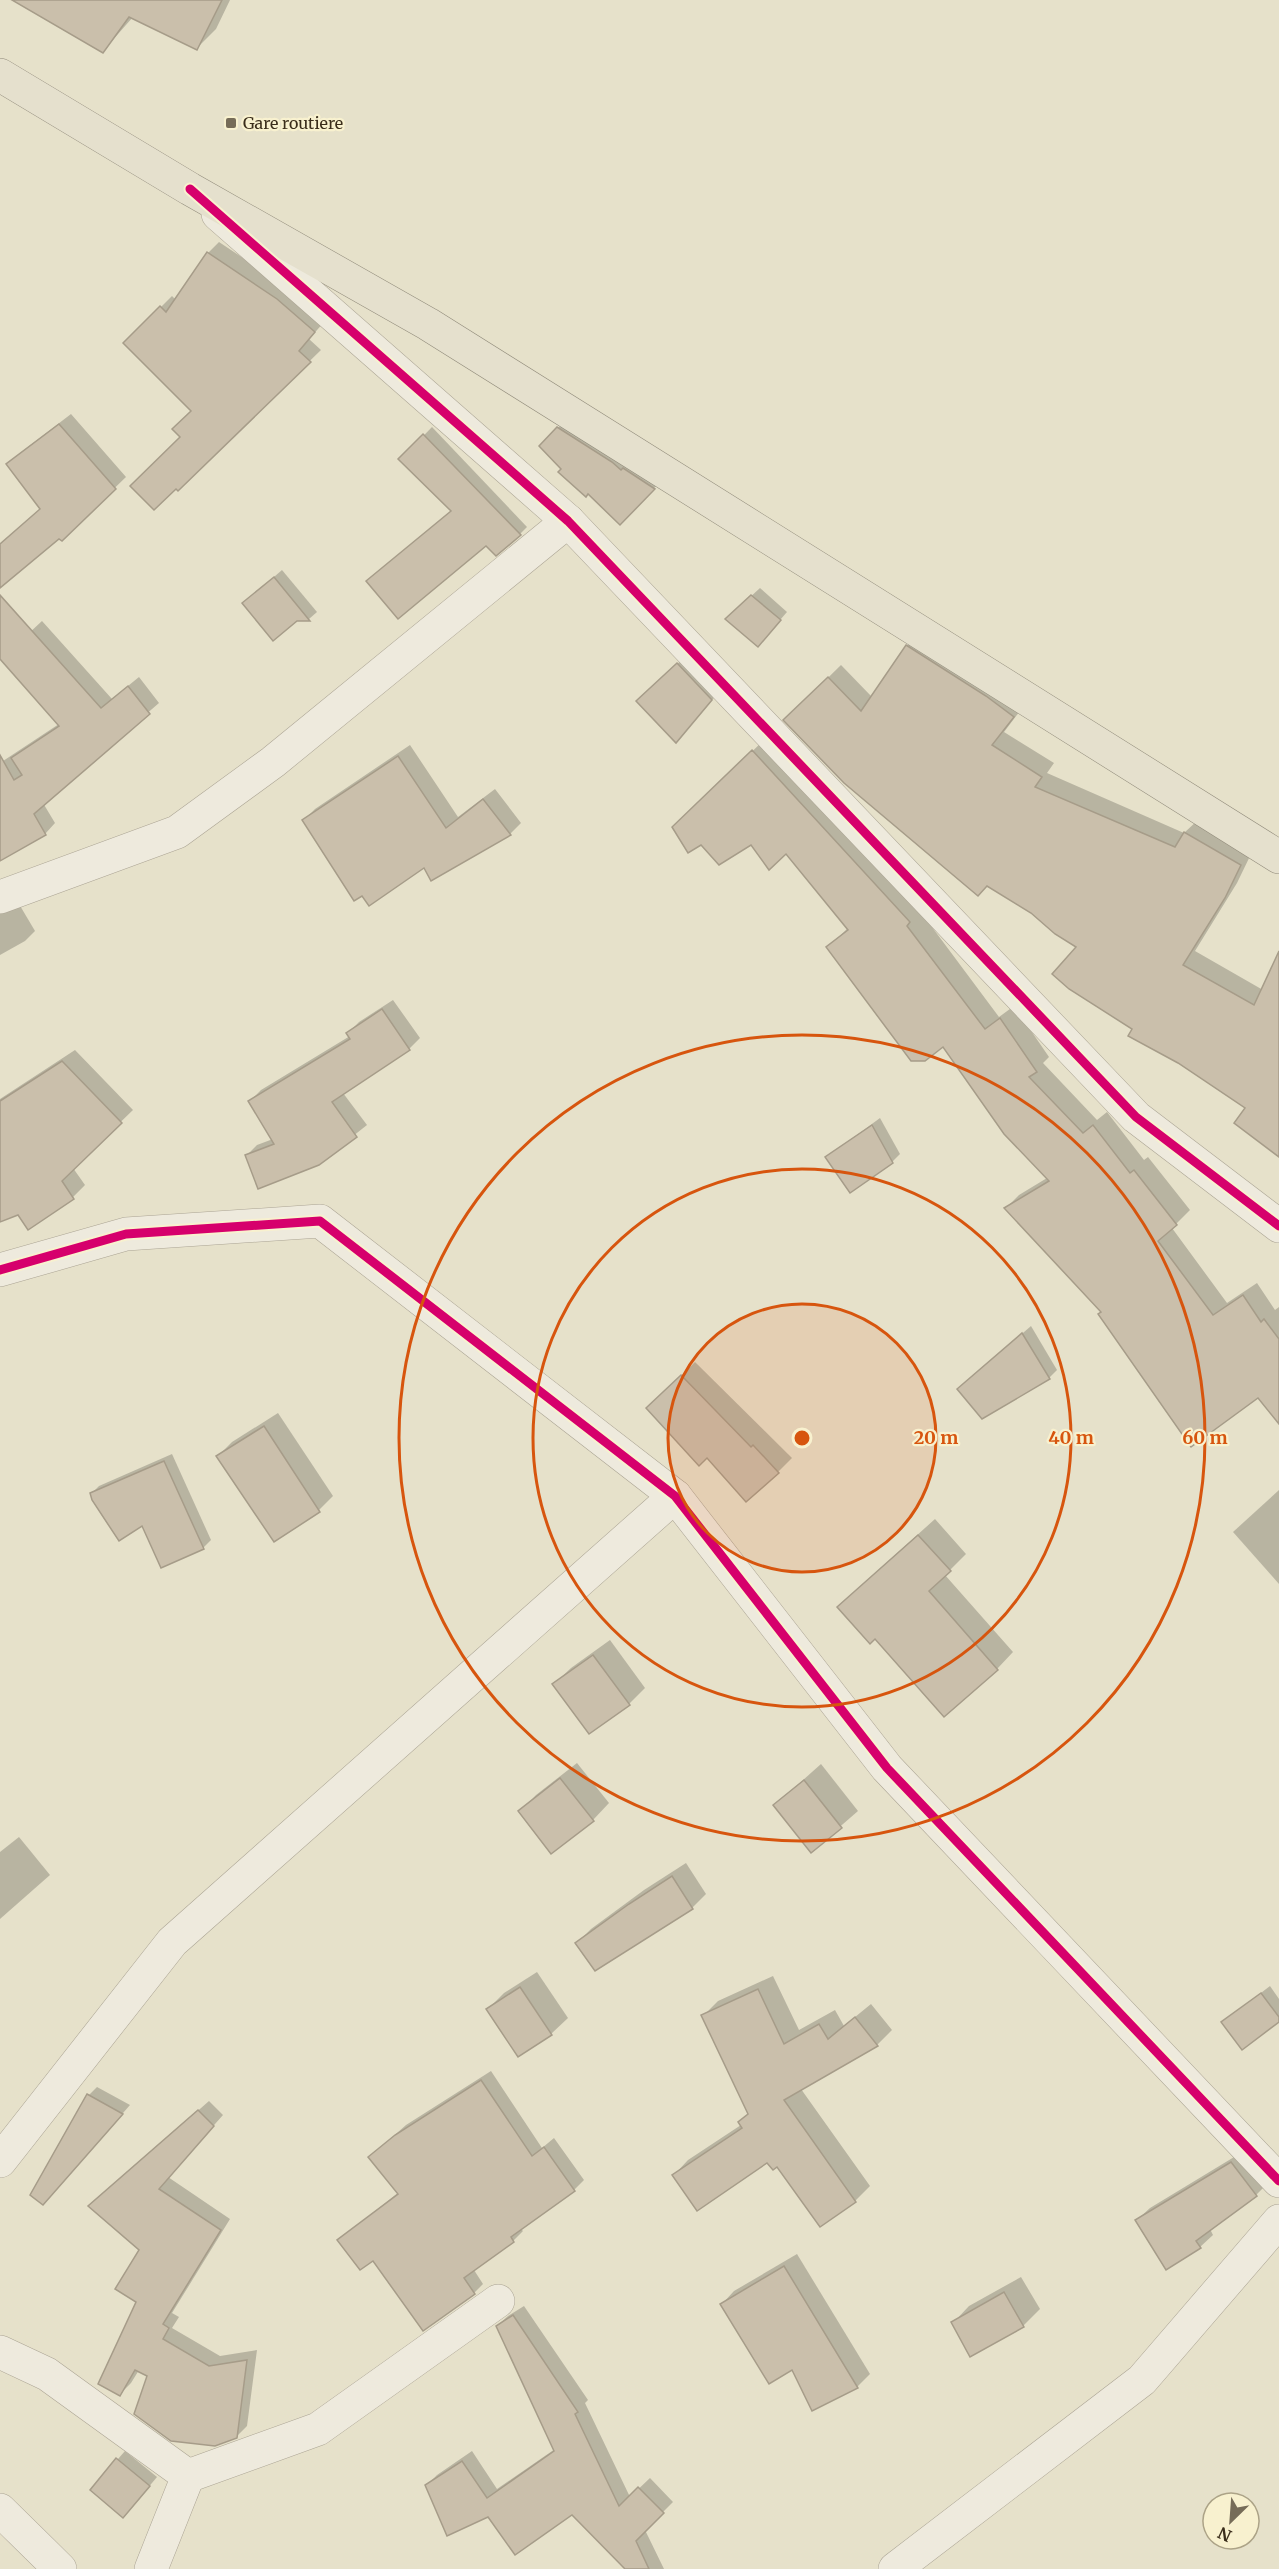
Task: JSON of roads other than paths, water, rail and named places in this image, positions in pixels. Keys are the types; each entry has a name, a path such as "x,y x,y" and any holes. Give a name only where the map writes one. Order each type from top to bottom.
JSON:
{"main road":[{"path":"0,75 190,189 428,324 1279,857"}],"street":[{"path":"190,189 568,521 1136,1117 1279,1226"},
{"path":"0,897 177,832 273,762 568,521"},
{"path":"0,1270 126,1234 320,1221 675,1496 887,1768 1279,2181"},
{"path":"0,2161 172,1942 675,1496"},
{"path":"895,2569 1142,2380 1279,2221"},
{"path":"151,2569 188,2476 318,2429 498,2301"},
{"path":"0,2352 47,2374 188,2476"},
{"path":"0,2510 60,2569"}],"place":[{"name":"Gare routiere","path":"231,123"}]}
